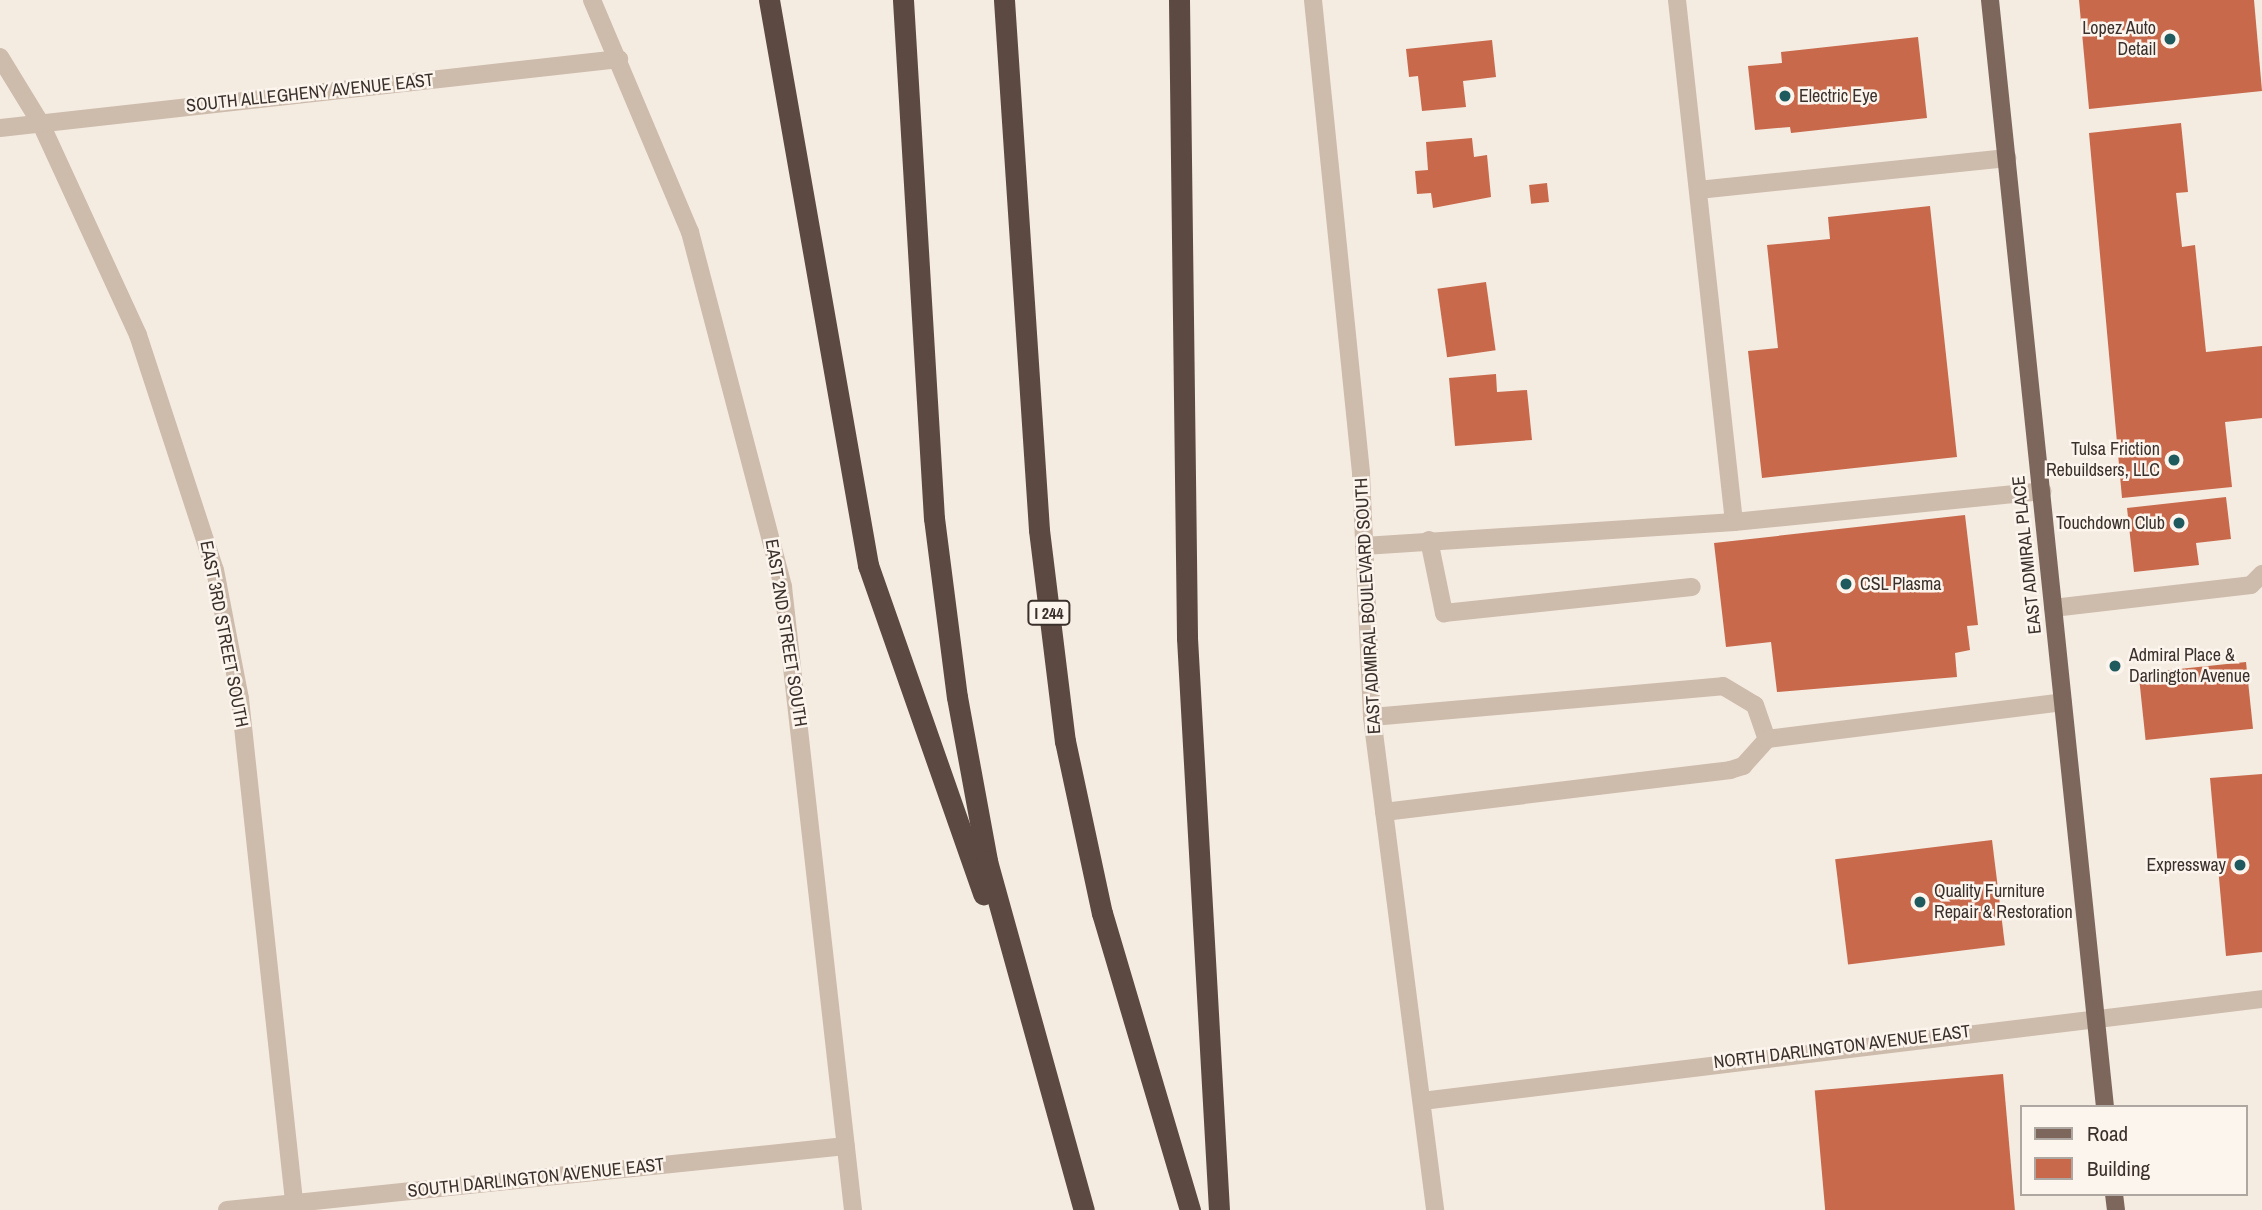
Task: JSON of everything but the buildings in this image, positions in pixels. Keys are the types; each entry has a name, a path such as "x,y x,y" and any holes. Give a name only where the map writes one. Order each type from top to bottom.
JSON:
{"highway":[{"path":"769,0 868,565 1032,1034"},
{"path":"903,0 934,518 985,847 1032,1034 1084,1210"},
{"name":"I 244","path":"1004,0 1039,530 1065,741 1102,913 1189,1210"},
{"path":"1179,0 1186,638 1219,1210"}],"main road":[{"name":"EAST ADMIRAL PLACE","path":"1990,0 2105,1105"}],"street":[{"name":"EAST 2ND STREET SOUTH","path":"592,0 690,232 783,587 853,1210"},
{"name":"EAST ADMIRAL BOULEVARD SOUTH","path":"1313,0 1364,546 1372,717 1435,1210"},
{"path":"1678,0 1734,522"},
{"name":"EAST 3RD STREET SOUTH","path":"0,57 41,124 138,335 215,570 240,699 295,1206"},
{"name":"SOUTH ALLEGHENY AVENUE EAST","path":"0,128 619,59"},
{"path":"1698,190 2007,158"},
{"path":"1364,546 1734,522 2042,491"},
{"path":"1429,540 1444,613 1692,587"},
{"path":"2053,608 2251,585 2262,574"},
{"path":"1372,717 1723,686 1755,705 1767,739"},
{"path":"1384,812 1730,770 1743,765 1767,739 2063,702"},
{"name":"NORTH DARLINGTON AVENUE EAST","path":"1422,1101 2262,999"},
{"name":"SOUTH DARLINGTON AVENUE EAST","path":"227,1210 295,1206 846,1146"}],"place":[{"name":"Lopez Auto Detail","path":"2170,39"},
{"name":"Electric Eye","path":"1785,96"},
{"name":"Tulsa Friction Rebuildsers, LLC","path":"2174,460"},
{"name":"Touchdown Club","path":"2179,523"},
{"name":"CSL Plasma","path":"1846,584"},
{"name":"Admiral Place & Darlington Avenue","path":"2115,666"},
{"name":"Expressway","path":"2240,865"},
{"name":"Quality Furniture Repair & Restoration","path":"1920,902"}]}
